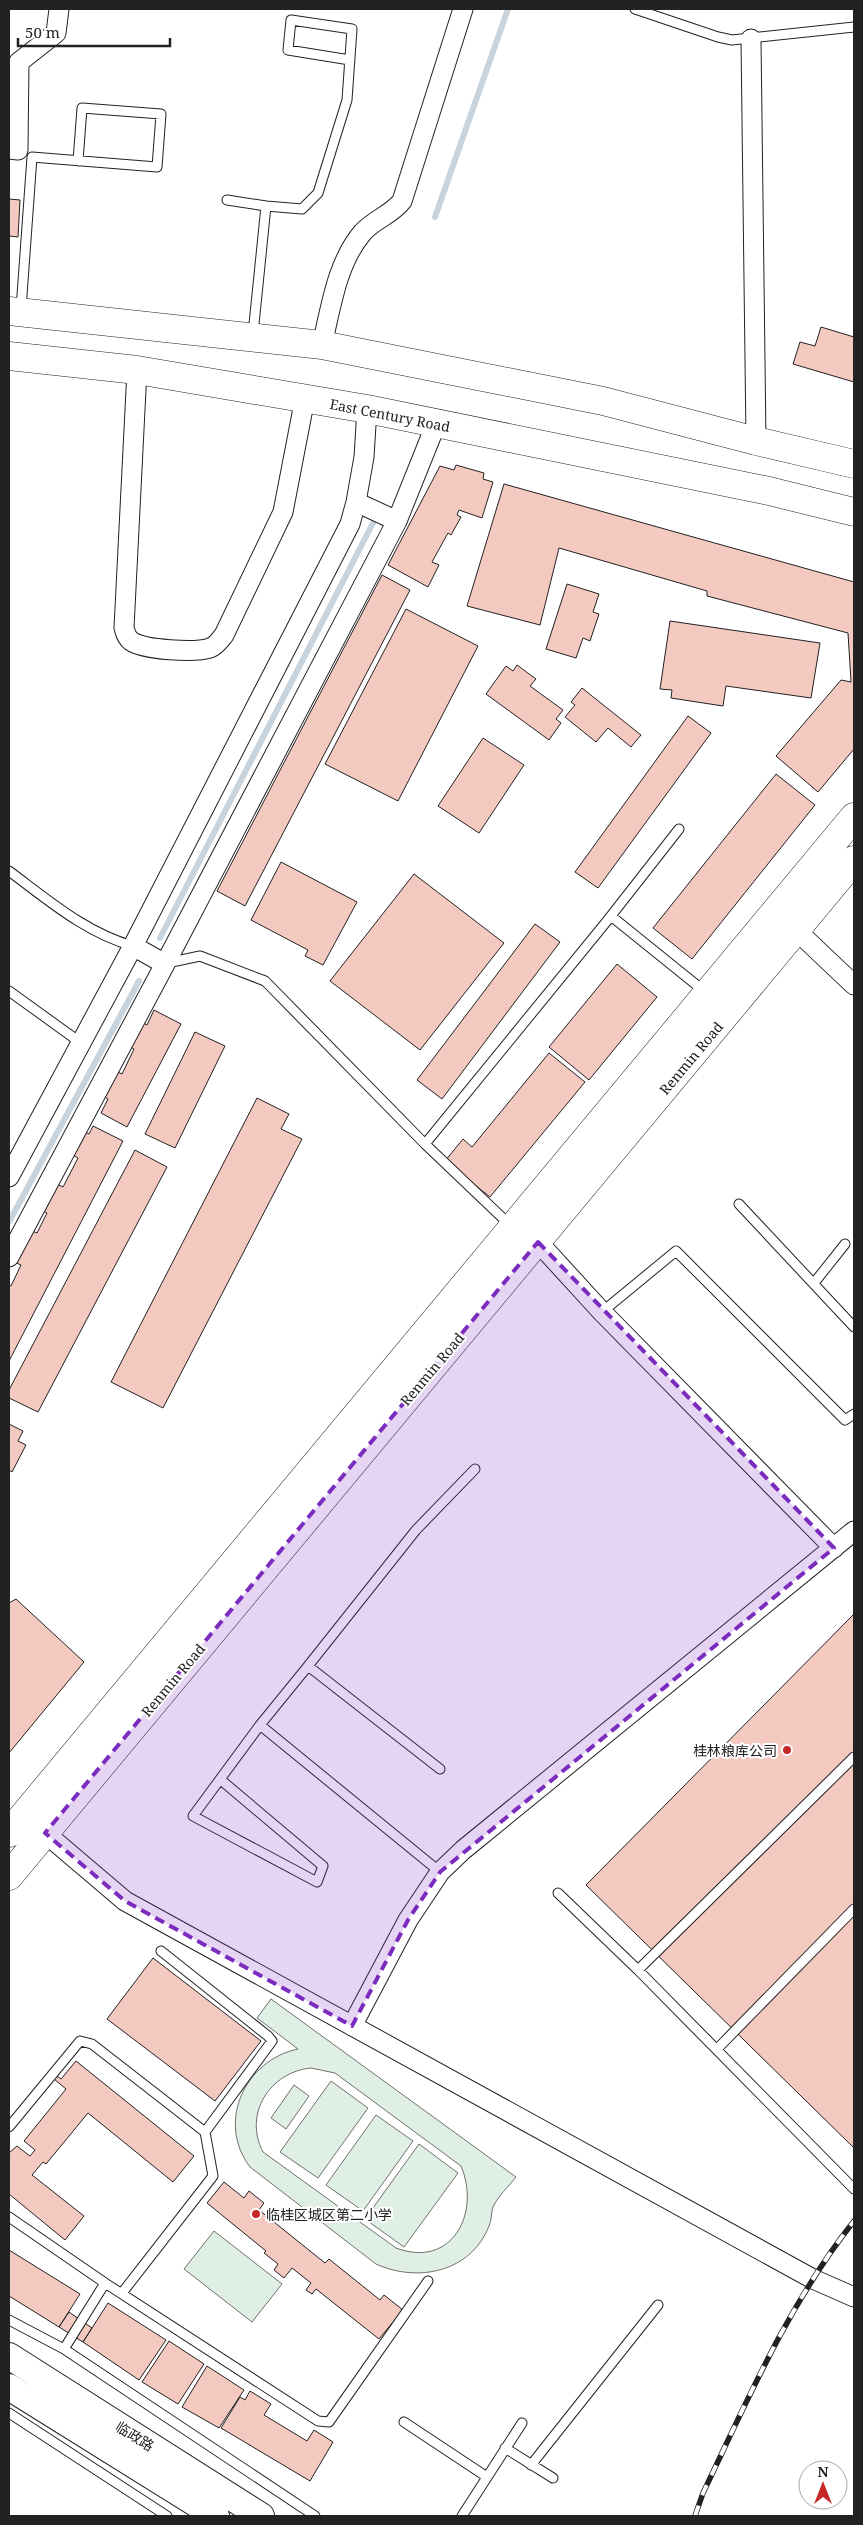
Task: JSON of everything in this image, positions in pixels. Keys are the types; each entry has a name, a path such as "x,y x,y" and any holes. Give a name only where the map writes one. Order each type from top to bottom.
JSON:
{"main road":[{"path":"15,312 322,344 603,400 756,441 854,464"},
{"name":"East Century Road","path":"9,356 137,370 367,409 769,491 854,512"},
{"name":"Renmin Road","path":"9,1832 853,818"},
{"name":"Renmin Road","path":"9,1876 854,860"},
{"name":"临政路","path":"9,2356 261,2516"},
{"name":"临政路","path":"9,2387 216,2516"}],"street":[{"path":"9,149 18,150 14,62 56,34 60,9"},
{"path":"322,344 336,284 354,244 373,222 396,209 402,201 463,9"},
{"path":"751,39 756,441"},
{"path":"137,370 124,628 126,636 133,642 152,648 204,649 216,644 224,635 283,512 305,398"},
{"path":"9,1177 15,1149 81,1043 133,946 350,524 364,457 367,409"},
{"path":"9,1257 166,964 397,520 436,424"},
{"path":"356,502 397,520"},
{"path":"796,930 854,985"},
{"path":"133,946 166,964"},
{"path":"538,1242 602,1312 834,1548"},
{"path":"352,2026 408,1920 440,1872 464,1850 854,1531"},
{"path":"45,1833 125,1901 813,2279 854,2298"}],"lane":[{"path":"635,9 718,38 751,39 854,27"},
{"path":"227,200 302,209 318,193 347,100 350,60 352,29 292,20 288,50 350,60"},
{"path":"15,312 32,157 157,167 162,114 82,108 78,160"},
{"path":"252,337 266,206"},
{"path":"424,1144 611,916 679,829"},
{"path":"9,871 86,926 108,939 133,946"},
{"path":"611,916 708,994"},
{"path":"166,964 200,956 265,981 424,1144 512,1227"},
{"path":"9,991 81,1043"},
{"path":"739,1204 854,1327"},
{"path":"814,1283 845,1244"},
{"path":"602,1312 676,1251 845,1420 854,1414"},
{"path":"221,1780 323,1866 317,1882 193,1816 260,1725 416,1530 475,1469"},
{"path":"308,1666 440,1769"},
{"path":"260,1725 440,1872"},
{"path":"638,1970 854,1757"},
{"path":"558,1893 638,1970 854,2189"},
{"path":"717,2050 854,1909"},
{"path":"161,1951 272,2041 205,2132"},
{"path":"9,2127 80,2041 92,2044 205,2132 213,2176 122,2294"},
{"path":"9,2217 105,2283 318,2421 330,2422 428,2281"},
{"path":"64,2349 105,2283"},
{"path":"532,2465 658,2305"},
{"path":"9,2320 64,2349 315,2516"},
{"path":"9,2413 167,2516"},
{"path":"404,2422 487,2476"},
{"path":"462,2516 522,2423"},
{"path":"506,2448 553,2478"}],"highlighted area":[{"path":"538,1242 834,1548 440,1872 408,1920 352,2026 125,1901 45,1833"}],"green space":[{"path":"271,1999 516,2177 495,2203 489,2226 481,2242 470,2254 442,2269 425,2272 409,2273 392,2270 376,2264 250,2167 240,2149 236,2131 236,2113 241,2095 251,2079 263,2066 279,2055 298,2049 257,2018","holes":["311,2068 335,2073 461,2166 466,2184 467,2202 464,2218 457,2233 446,2244 433,2251 416,2252 396,2248 263,2152 258,2138 256,2123 264,2097 273,2086 283,2077 296,2071"]},
{"path":"331,2081 368,2108 318,2178 280,2152"},
{"path":"294,2085 309,2096 286,2129 271,2118"},
{"path":"376,2115 413,2141 363,2211 326,2185"},
{"path":"419,2144 458,2173 404,2247 365,2219"},
{"path":"214,2231 282,2284 252,2322 184,2269"}],"building":[{"path":"9,199 20,200 18,237 9,236"},
{"path":"821,327 854,337 854,382 793,364 800,342 815,346"},
{"path":"456,465 484,473 483,479 493,482 482,518 459,510 457,515 461,517 451,535 448,533 432,562 439,565 428,587 388,565 440,466 454,470"},
{"path":"504,484 854,582 854,749 818,792 776,756 841,680 851,682 848,633 707,596 707,591 559,548 540,625 467,606"},
{"path":"382,575 410,590 245,906 217,891"},
{"path":"567,584 599,594 593,612 599,614 590,641 583,638 576,658 546,649"},
{"path":"406,609 478,646 398,801 325,764"},
{"path":"670,621 820,643 811,698 726,686 723,706 671,698 672,690 660,689"},
{"path":"517,665 536,679 530,686 563,710 556,719 561,723 549,740 486,694 506,666 513,671"},
{"path":"582,688 641,735 631,747 608,728 596,742 565,717 575,705 571,702"},
{"path":"688,716 711,733 598,888 575,872"},
{"path":"483,738 524,765 479,833 438,806"},
{"path":"776,774 815,805 692,959 653,928"},
{"path":"281,862 357,902 323,965 305,956 308,950 251,920"},
{"path":"414,874 504,943 420,1050 330,981"},
{"path":"535,924 560,942 442,1099 417,1080"},
{"path":"617,964 657,997 589,1080 549,1047"},
{"path":"154,1010 181,1024 127,1127 101,1113 108,1099 103,1096 116,1071 122,1074 134,1049 129,1046 142,1022 147,1025"},
{"path":"195,1032 225,1046 175,1148 145,1134"},
{"path":"549,1053 585,1082 490,1197 445,1161 463,1139 472,1147"},
{"path":"257,1098 289,1114 281,1129 302,1139 163,1408 111,1382"},
{"path":"93,1126 123,1141 9,1361 9,1285 11,1286 21,1265 14,1262 30,1230 37,1233 47,1213 41,1210 55,1183 63,1187 78,1158 71,1154 83,1131 89,1134"},
{"path":"135,1150 167,1167 38,1412 9,1398 9,1390"},
{"path":"9,1424 23,1431 18,1441 26,1445 12,1472 9,1470"},
{"path":"16,1599 84,1662 9,1753 9,1603"},
{"name":"桂林粮库公司","path":"854,1614 854,2148 586,1885"},
{"path":"153,1958 261,2041 215,2101 107,2019"},
{"path":"76,2061 194,2156 173,2182 88,2113 46,2164 43,2162 32,2175 84,2216 65,2240 9,2194 9,2153 17,2146 30,2156 35,2150 24,2141 66,2089 54,2079 57,2076 61,2079"},
{"path":"224,2182 244,2198 249,2191 264,2203 259,2210 325,2263 329,2259 380,2300 384,2295 403,2310 379,2339 316,2289 312,2294 306,2290 311,2283 292,2268 284,2278 274,2270 278,2264 264,2253 266,2251 207,2203"},
{"path":"9,2250 80,2294 59,2327 9,2296"},
{"path":"108,2303 166,2340 139,2380 83,2342"},
{"path":"69,2312 92,2328 83,2342 59,2327"},
{"path":"169,2341 204,2364 178,2404 142,2382"},
{"path":"207,2366 244,2390 219,2428 182,2407"},
{"path":"250,2391 271,2404 264,2415 307,2441 314,2430 333,2442 310,2481 221,2428 240,2397 245,2400"}],"waterway":[{"path":"435,217 508,9"},
{"path":"160,938 374,521"},
{"path":"9,1222 139,981"}],"railway":[{"path":"695,2516 703,2493 771,2352 809,2285 854,2221"}],"place":[{"name":"桂林粮库公司","path":"787,1750"},
{"name":"临桂区城区第二小学","path":"256,2214"}]}
